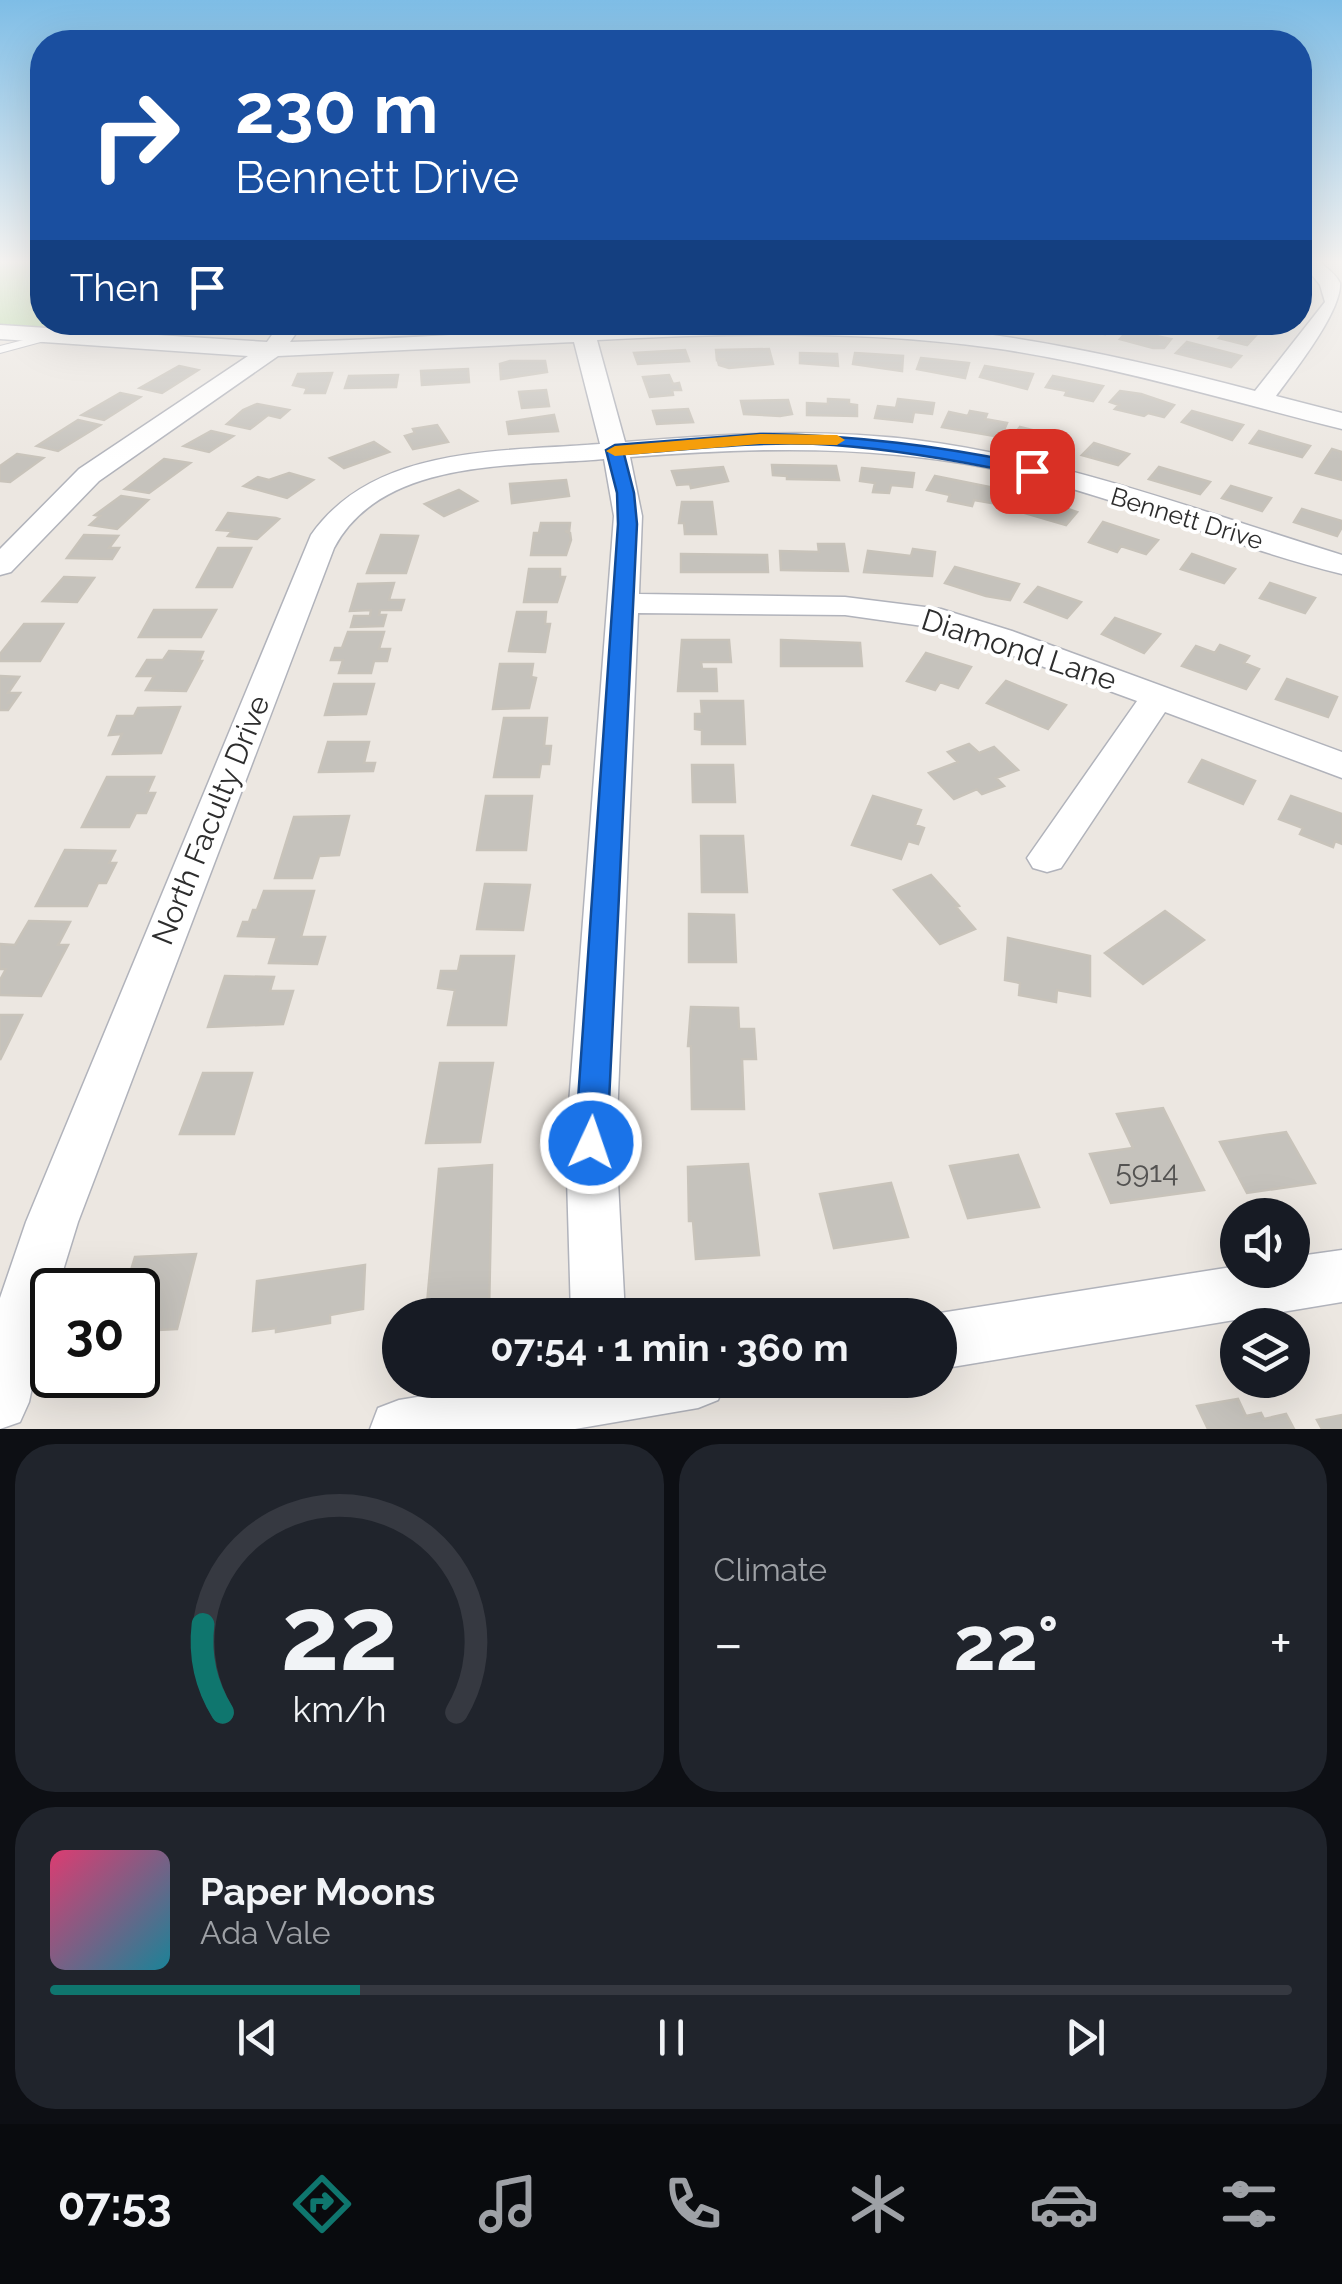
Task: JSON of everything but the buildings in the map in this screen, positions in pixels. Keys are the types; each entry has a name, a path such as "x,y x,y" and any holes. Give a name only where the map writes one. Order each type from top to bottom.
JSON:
{"street":[{"path":"1260,399 1325,327"},
{"path":"0,332 30,334"},
{"path":"40,335 272,350 584,335 628,516 591,1143 597,1298"},
{"path":"0,566 89,474 272,350 283,335"},
{"path":"942,335 1084,356 1342,420"},
{"name":"Bennett Drive","path":"615,450 780,439 932,449 1043,474 1342,566"},
{"name":"North Faculty Drive","path":"0,1402 52,1222 325,536 367,496 420,473 482,461 615,450"},
{"name":"Diamond Lane","path":"623,604 828,605 905,612 990,634 1342,766"},
{"path":"1047,858 1158,697"},
{"path":"957,1338 1342,1276"},
{"path":"399,1429 607,1401"}],"lane":[{"path":"0,350 54,336"}],"slow traffic":[{"path":"615,451 760,439 837,440"}],"route":[{"path":"591,1143 627,524 626,493 615,450 760,439 830,440 932,449 1032,471"}]}
